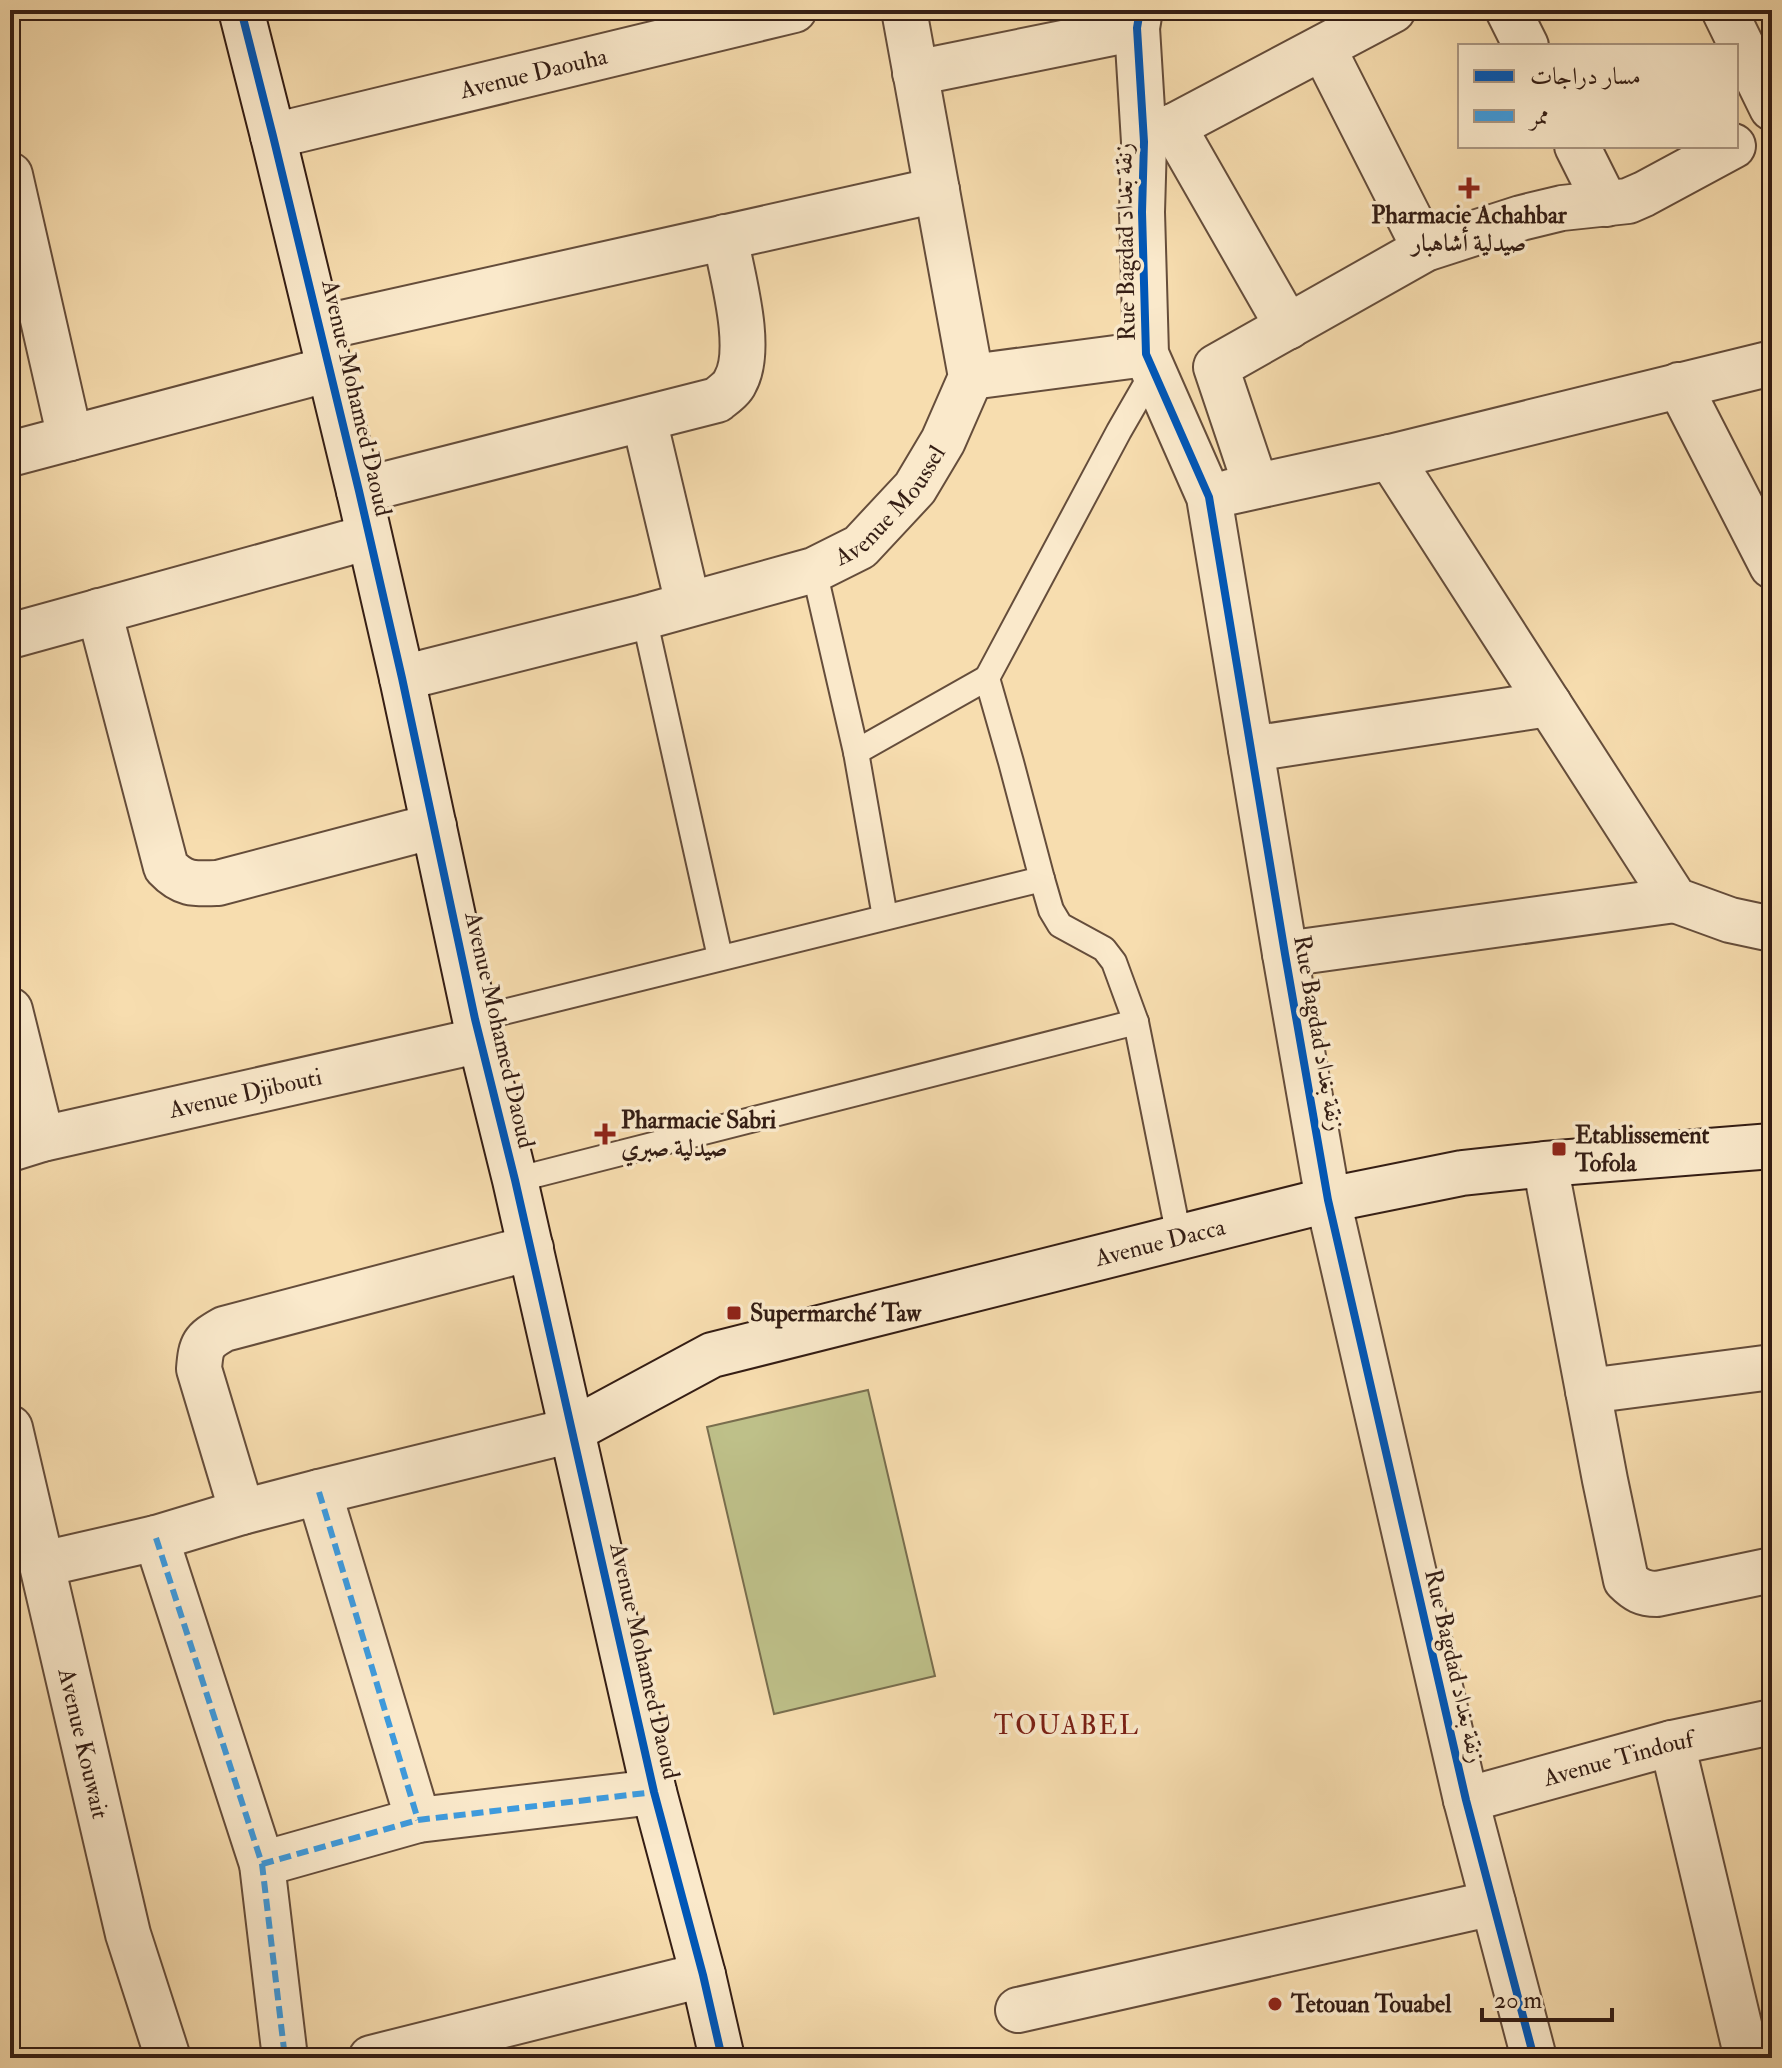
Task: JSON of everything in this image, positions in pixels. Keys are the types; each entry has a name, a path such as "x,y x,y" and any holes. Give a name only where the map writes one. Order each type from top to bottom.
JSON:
{"street":[{"name":"Avenue Mohamed Daoud","path":"241,10 359,491 478,1030 531,1248 654,1792 722,2058"},
{"name":"Avenue Daouha","path":"273,136 794,10"},
{"path":"904,10 971,377 1150,363"},
{"path":"1508,10 1525,44"},
{"path":"1731,12 1772,108"},
{"path":"1288,327 1159,134 1323,48 1375,14"},
{"path":"915,73 1139,19"},
{"name":"Rue Bagdad زنقة بغداد","path":"1139,19 1159,134 1142,228 1150,363 1209,497 1328,1200 1466,1800 1534,2058"},
{"path":"1323,48 1425,249"},
{"path":"1738,143 1772,125"},
{"path":"1578,148 1606,204"},
{"path":"1256,486 1216,367 1425,249 1548,211 1628,201 1728,148"},
{"path":"10,175 70,438"},
{"path":"10,454 70,438 325,348 725,237 937,190"},
{"path":"359,491 717,400 735,383 742,361 744,339 725,237"},
{"path":"1209,497 1390,457 1772,363"},
{"name":"Avenue Moussel","path":"402,678 814,570 860,547 915,488 943,441 971,377"},
{"path":"1679,385 1772,566"},
{"path":"644,419 688,604"},
{"path":"1390,457 1675,900"},
{"path":"10,636 369,537"},
{"path":"99,611 166,867 176,878 196,884 218,883 434,826"},
{"path":"1251,749 1549,704"},
{"path":"1285,954 1675,900 1730,920 1772,929"},
{"path":"10,1010 26,1144"},
{"name":"Avenue Djibouti","path":"26,1144 478,1030"},
{"name":"Avenue Dacca","path":"43,1564 156,1538 319,1492 573,1430 712,1355 1328,1200 1462,1173 1772,1146"},
{"path":"1545,1164 1626,1580 1636,1590 1657,1594 1772,1570"},
{"path":"242,1512 199,1369 206,1339 224,1329 531,1248"},
{"path":"1588,1391 1772,1367"},
{"name":"Avenue Kouwait","path":"10,1428 128,1934 168,2058"},
{"path":"319,1492 418,1820"},
{"path":"156,1538 262,1864 285,2058"},
{"name":"Avenue Tindouf","path":"1466,1800 1672,1743 1772,1722"},
{"path":"1672,1743 1747,2058"},
{"path":"262,1864 418,1820 654,1792"},
{"path":"1018,2010 1493,1903"},
{"path":"371,2058 703,1975"}],"lane":[{"path":"856,752 987,678 1119,431 1150,363"},
{"path":"814,570 856,752 885,917"},
{"path":"644,617 720,957"},
{"path":"987,678 1051,910 1060,925 1104,949 1114,962 1136,1022 1179,1237"},
{"path":"478,1030 720,957 1042,879"},
{"path":"515,1180 1136,1022"}],"green space":[{"path":"868,1390 935,1676 774,1714 707,1427"}],"marked path":[{"path":"319,1492 418,1820"},
{"path":"156,1538 262,1864 285,2058"},
{"path":"262,1864 418,1820 654,1792"}],"cycle path":[{"path":"241,10 359,491 475,1019 515,1180 654,1792 722,2058"},
{"path":"1140,10 1137,28 1144,142 1142,212 1146,354 1209,497 1328,1200 1466,1800 1534,2058"}],"place":[{"name":"Pharmacie Achahbar صيدلية أشاهبار","path":"1469,188"},
{"name":"Pharmacie Sabri صيدلية صبري","path":"605,1134"},
{"name":"Etablissement Tofola","path":"1559,1149"},
{"name":"Supermarché Taw","path":"734,1313"},
{"name":"Tetouan Touabel","path":"1275,2004"}],"district":[{"name":"TOUABEL","path":"1067,1725"}]}
